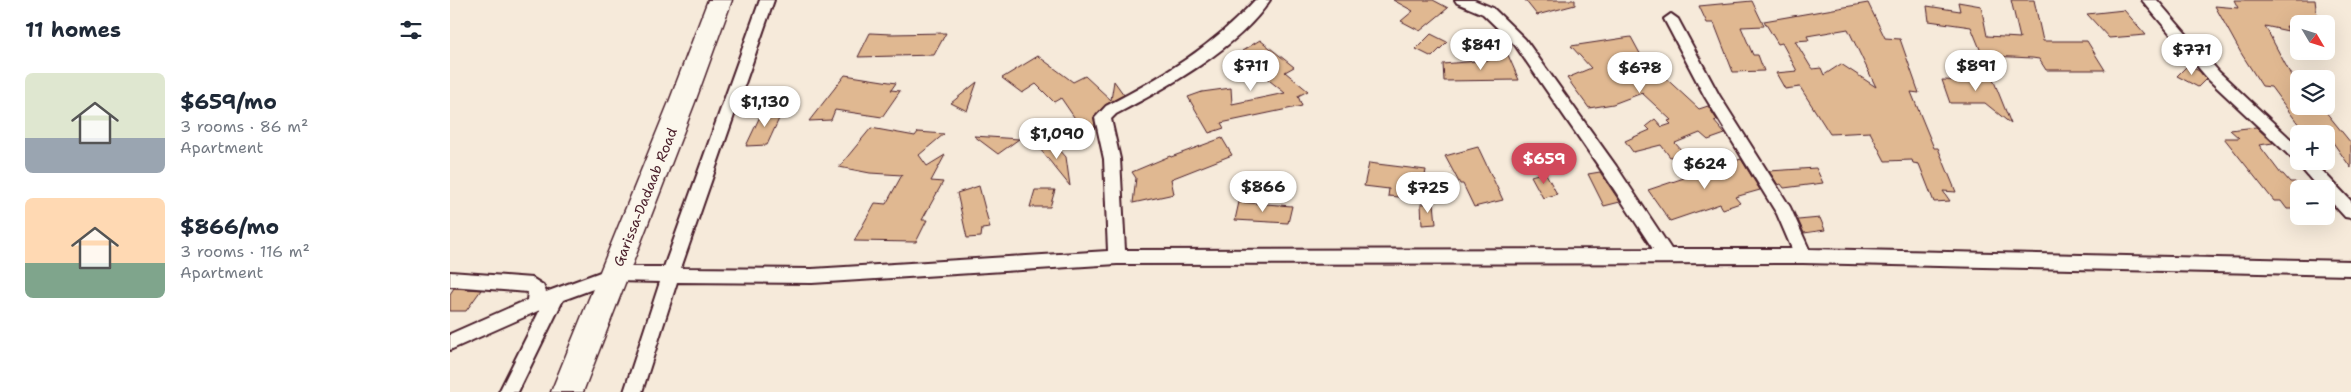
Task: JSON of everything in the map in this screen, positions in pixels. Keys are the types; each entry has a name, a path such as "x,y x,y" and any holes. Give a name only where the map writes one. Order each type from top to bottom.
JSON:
{"highway":[{"name":"Garissa-Dadaab Road","path":"567,392 720,0"}],"street":[{"path":"633,392 685,229 767,0"},
{"path":"1117,257 1112,159 1102,118 1111,110 1177,73 1236,28 1262,0"},
{"path":"1462,0 1488,11 1520,42 1610,170 1666,256"},
{"path":"2149,0 2214,76 2290,148"},
{"path":"1671,19 1712,97 1784,212 1803,256"},
{"path":"2311,170 2351,212"},
{"path":"450,342 557,295 614,274 812,276 1117,257 1803,256 2351,268"},
{"path":"450,279 532,285 537,290 536,304"},
{"path":"508,392 557,295"}],"building":[{"path":"1393,0 1433,0 1448,8 1420,31 1401,21 1413,11"},
{"path":"1525,0 1575,0 1575,5 1537,15"},
{"path":"2011,0 2034,0 2043,41 2087,41 2105,70 2046,70 2039,59 2032,58 1991,56 1992,62 1986,64 1971,27 1929,21 1927,6 1960,11 1958,2 1981,6 1987,36 2020,38"},
{"path":"2234,0 2315,0 2317,15 2290,15 2290,27 2286,26 2288,31 2265,26 2290,73 2290,113 2271,87 2262,86 2215,6 2238,8"},
{"path":"1752,1 1764,26 1741,27 1753,55 1758,55 1764,71 1733,72 1714,23 1707,23 1699,6"},
{"path":"1868,3 1885,38 1900,39 1919,93 1911,92 1934,148 1938,148 1956,192 1943,191 1950,201 1934,202 1919,164 1913,163 1912,160 1885,161 1870,132 1830,134 1800,87 1785,89 1776,73 1797,71 1782,43 1778,44 1764,21","holes":["1848,29 1876,87 1841,64 1824,75 1821,68 1812,69 1795,41 1809,40 1807,36"]},
{"path":"2124,10 2146,35 2109,38 2087,14"},
{"path":"870,33 946,33 934,55 858,57"},
{"path":"1431,34 1447,42 1432,57 1416,49"},
{"path":"1631,37 1644,61 1647,61 1699,109 1708,106 1717,120 1714,121 1725,134 1708,140 1700,133 1675,143 1683,152 1670,157 1661,145 1633,152 1625,141 1650,130 1646,126 1655,119 1662,127 1671,124 1668,121 1671,120 1642,93 1613,104 1589,108 1567,78 1591,68 1571,46"},
{"path":"1260,40 1294,67 1285,72 1308,91 1298,96 1302,106 1221,123 1224,128 1209,133 1188,97 1202,92 1231,88 1232,104 1285,93 1250,65 1256,61 1242,51"},
{"path":"1508,55 1519,80 1444,81 1443,64 1489,60"},
{"path":"1038,56 1073,82 1085,76 1111,100 1114,81 1124,95 1105,105 1094,117 1095,128 1085,133 1061,98 1054,102 1036,84 1022,93 1002,78"},
{"path":"2188,65 2199,71 2206,79 2198,87 2177,76"},
{"path":"1968,73 1991,74 2011,124 1985,103 1950,103 1942,80 1971,81"},
{"path":"845,75 896,83 891,90 900,91 882,117 835,110 831,120 809,121"},
{"path":"977,82 967,111 951,103"},
{"path":"763,110 783,110 767,145 746,146"},
{"path":"2292,115 2328,115 2351,143 2351,168 2335,145 2335,125 2299,125"},
{"path":"2256,127 2273,143 2259,145 2281,174 2290,182 2290,209 2287,209 2281,201 2274,201 2224,138 2239,138 2230,130"},
{"path":"871,128 915,136 918,132 944,134 919,155 927,166 945,155 931,181 943,182 922,220 927,220 916,242 854,241 875,203 886,204 902,175 870,173 839,167"},
{"path":"974,136 1019,139 998,154"},
{"path":"1222,138 1232,155 1171,179 1174,194 1133,203 1136,178 1132,172 1170,156"},
{"path":"1053,142 1066,157 1070,186 1040,149"},
{"path":"1478,147 1503,200 1474,207 1463,184 1460,184 1445,156"},
{"path":"1741,159 1760,190 1735,197 1740,203 1723,209 1720,204 1670,221 1648,190"},
{"path":"1369,163 1426,170 1421,199 1388,196 1389,189 1364,186"},
{"path":"1816,168 1823,183 1784,188 1781,184 1778,185 1769,171"},
{"path":"1545,172 1557,194 1543,198 1531,176"},
{"path":"1600,172 1620,202 1604,206 1588,174"},
{"path":"979,186 990,228 982,229 981,237 967,238 957,193"},
{"path":"1035,190 1055,190 1050,207 1030,207"},
{"path":"1239,202 1292,206 1288,223 1235,220"},
{"path":"1434,203 1436,224 1422,225 1421,204"},
{"path":"1820,218 1825,230 1804,233 1798,220"},
{"path":"454,288 481,290 466,311 450,311 450,294"}]}
